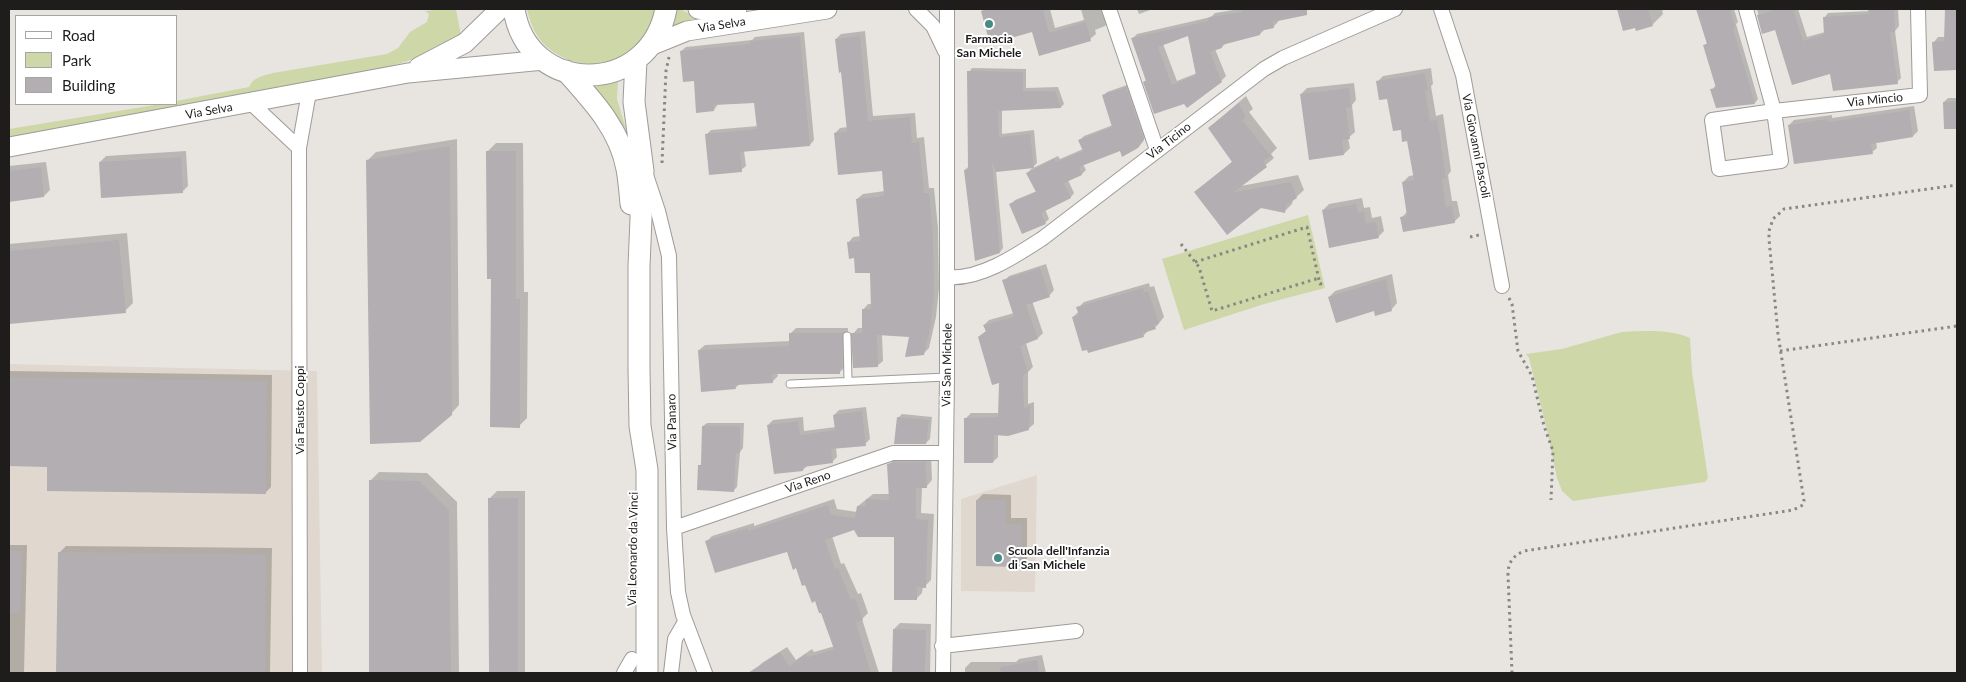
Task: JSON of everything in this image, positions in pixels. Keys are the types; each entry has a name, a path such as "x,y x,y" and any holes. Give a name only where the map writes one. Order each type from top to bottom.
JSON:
{"main road":[{"name":"Via Selva","path":"408,73 465,43 500,9"},
{"path":"514,9 518,26 523,35 529,45 544,60 566,71 584,75 606,74 626,66 643,53 660,29 666,9"},
{"name":"Via Selva","path":"698,9 712,11 737,9"},
{"name":"Via Selva","path":"643,53 687,31 827,9"},
{"name":"Via Leonardo da Vinci","path":"639,266 652,172 634,102 643,53"},
{"name":"Via Selva","path":"9,146 408,73 544,60"},
{"name":"Via Leonardo da Vinci","path":"566,71 599,108 618,140 627,167 639,266 640,426 646,470 634,670"}],"street":[{"name":"Via San Michele","path":"916,9 933,26 946,56"},
{"name":"Via San Michele","path":"942,673 948,277 947,9"},
{"path":"1109,9 1157,150"},
{"name":"Via Ticino","path":"948,277 955,278 979,272 1015,257 1043,238 1227,96 1283,58 1395,9"},
{"name":"Via Giovanni Pascoli","path":"1441,9 1463,76 1502,286"},
{"path":"1746,9 1774,111"},
{"name":"Via Mincio","path":"1774,111 1781,161 1719,170 1712,120 1774,111 1920,96 1918,9"},
{"name":"Via Fausto Coppi","path":"300,673 299,148 310,92"},
{"path":"251,103 299,148"},
{"name":"Via Panaro","path":"652,172 658,211 669,256 674,528 678,592 685,622 705,673"},
{"name":"Via Reno","path":"674,528 893,453 945,453"},
{"path":"671,673 675,639 685,622"},
{"path":"942,646 1076,631"}],"lane":[{"path":"847,336 848,381"},
{"path":"790,384 947,377"}],"path":[{"path":"652,172 666,70 672,51"},
{"path":"1512,673 1508,575 1510,562 1517,554 1524,551 1793,510 1803,505 1804,501 1780,351 1769,238 1771,224 1776,214 1784,210 1957,185"},
{"path":"1195,262 1307,227 1320,284 1324,283"},
{"path":"1181,244 1198,267 1212,311 1319,278"},
{"path":"1502,286 1512,304 1518,351 1532,376 1544,426 1553,451 1551,500"},
{"path":"1780,351 1957,326"}],"shaded area":[{"path":"9,364 317,371 322,673 9,673"},
{"name":"Scuola dell'Infanzia di San Michele","path":"1037,475 1035,592 961,591 961,499"}],"green space":[{"path":"456,9 461,36 417,58 385,68 9,140 9,129 155,105 178,105 178,101 249,87 256,79 273,73 387,54 398,48 410,32 427,22 429,14 425,11"},
{"path":"527,9 656,9 646,34 634,48 622,56 595,64 567,59 554,52 537,35"},
{"path":"674,9 680,9 692,15 693,19 671,27"},
{"path":"618,80 617,99 626,129 620,130 592,90 593,85"},
{"path":"1308,215 1325,288 1264,304 1184,330 1162,259"},
{"path":"1622,332 1665,332 1690,338 1692,372 1708,478 1705,482 1573,501 1562,491 1557,478 1529,358 1526,354 1562,349"}],"building":[{"path":"989,9 1043,9 1049,33 1086,22 1091,41 1039,56 1032,32 990,44 981,11"},
{"path":"1242,9 1307,9 1307,15 1273,22 1274,28 1260,31 1260,35 1222,45 1222,48 1210,52 1222,82 1187,108 1184,104 1154,114 1143,82 1146,81 1131,38 1208,21 1209,17 1242,12","holes":["1188,36 1196,75 1172,85 1158,47"]},
{"path":"1617,9 1648,9 1653,26 1636,31 1635,28 1623,31"},
{"path":"1696,9 1730,9 1735,27 1733,28 1755,104 1716,108 1710,89 1716,88 1703,45 1707,44"},
{"path":"1778,9 1793,9 1803,41 1824,34 1823,17 1869,14 1868,9 1894,9 1895,32 1890,32 1898,84 1833,91 1830,74 1792,85 1775,30 1762,34 1757,15"},
{"path":"1945,9 1957,9 1957,70 1934,71 1932,42 1944,41"},
{"path":"800,36 810,146 740,152 742,172 709,175 705,134 757,129 754,103 714,105 714,111 696,113 694,81 683,82 680,51 750,44 750,41"},
{"path":"860,36 868,121 910,117 912,143 919,142 924,193 929,193 933,234 934,295 931,324 924,355 905,357 909,337 877,335 878,367 853,368 851,333 862,333 862,309 871,309 870,273 855,273 854,258 849,259 847,242 860,241 856,199 884,196 882,171 838,175 834,133 847,131 841,72 839,73 835,39"},
{"path":"967,71 1023,72 1023,91 1055,91 1061,108 998,111 999,137 1030,134 1034,168 996,172 992,162 1000,253 975,261 964,170 968,169"},
{"path":"1425,73 1428,91 1425,91 1430,121 1437,120 1440,136 1446,178 1442,179 1446,207 1452,206 1455,223 1403,232 1400,217 1407,216 1402,182 1414,180 1407,141 1402,142 1401,130 1393,131 1387,99 1379,100 1376,81"},
{"path":"1126,87 1144,140 1138,148 1122,157 1120,151 1079,167 1082,175 1064,183 1071,198 1041,213 1046,224 1022,234 1009,204 1036,192 1026,173 1054,159 1056,162 1083,151 1078,140 1112,127 1102,95"},
{"path":"1349,88 1351,107 1346,108 1350,139 1342,140 1344,155 1309,160 1300,94"},
{"path":"1957,101 1957,129 1944,129 1943,102"},
{"path":"1239,103 1246,117 1242,120 1271,156 1263,161 1267,167 1234,192 1291,182 1297,198 1286,205 1285,213 1261,208 1227,235 1194,192 1232,162 1208,128"},
{"path":"1909,110 1913,137 1871,144 1873,154 1794,164 1788,125 1827,119 1828,122"},
{"path":"450,146 452,415 420,442 370,444 366,160"},
{"path":"486,151 516,151 516,299 520,299 520,428 490,427 491,279 487,279"},
{"path":"181,157 183,193 101,198 99,162"},
{"path":"41,167 44,197 9,202 9,171"},
{"path":"1356,204 1358,213 1364,212 1366,223 1376,222 1379,238 1329,248 1322,210"},
{"path":"119,240 126,313 9,324 9,251"},
{"path":"1040,268 1050,297 1026,305 1038,339 1020,346 1028,373 1023,375 1024,408 1030,406 1029,430 1008,436 994,435 993,463 964,463 964,418 998,417 999,383 992,385 978,337 986,331 983,325 1014,317 1002,280"},
{"path":"1386,279 1392,311 1375,316 1374,311 1336,323 1328,297"},
{"path":"1143,288 1144,292 1148,291 1155,311 1159,324 1154,325 1156,329 1143,333 1144,337 1088,353 1087,350 1082,351 1072,317 1079,315 1076,307"},
{"path":"789,333 843,333 842,368 840,368 840,374 772,374 773,383 735,385 736,389 701,392 698,350 789,346"},
{"path":"9,377 267,381 266,494 47,491 47,467 9,466"},
{"path":"862,411 866,446 831,449 833,463 803,467 803,471 774,474 767,425 798,421 800,435 835,430 833,415"},
{"path":"897,417 929,420 926,444 894,444"},
{"path":"702,426 740,426 740,453 736,453 734,492 697,490 698,465 701,465"},
{"path":"894,462 925,462 927,488 916,488 916,519 928,520 926,588 917,587 917,600 894,600 894,537 858,537 854,530 825,540 835,569 838,568 851,600 855,598 863,620 856,623 871,673 748,673 780,652 789,666 806,654 808,657 834,649 821,613 819,613 815,601 812,603 805,585 802,586 796,568 793,570 787,552 715,573 705,541 748,528 748,531 828,505 831,515 855,518 857,506 865,506 866,499 889,500 887,464"},
{"path":"369,480 419,481 449,510 451,673 369,673"},
{"path":"488,498 518,498 518,673 489,673"},
{"path":"976,500 1006,500 1006,524 1022,524 1021,567 976,566"},
{"path":"9,550 22,551 20,613 9,613"},
{"path":"58,552 266,554 265,673 56,673"},
{"path":"893,629 926,630 925,673 892,673"},
{"path":"1037,660 1039,673 1001,673 1000,667"}],"place":[{"name":"Farmacia San Michele","path":"989,24"},
{"name":"Scuola dell'Infanzia di San Michele","path":"998,558"}]}
